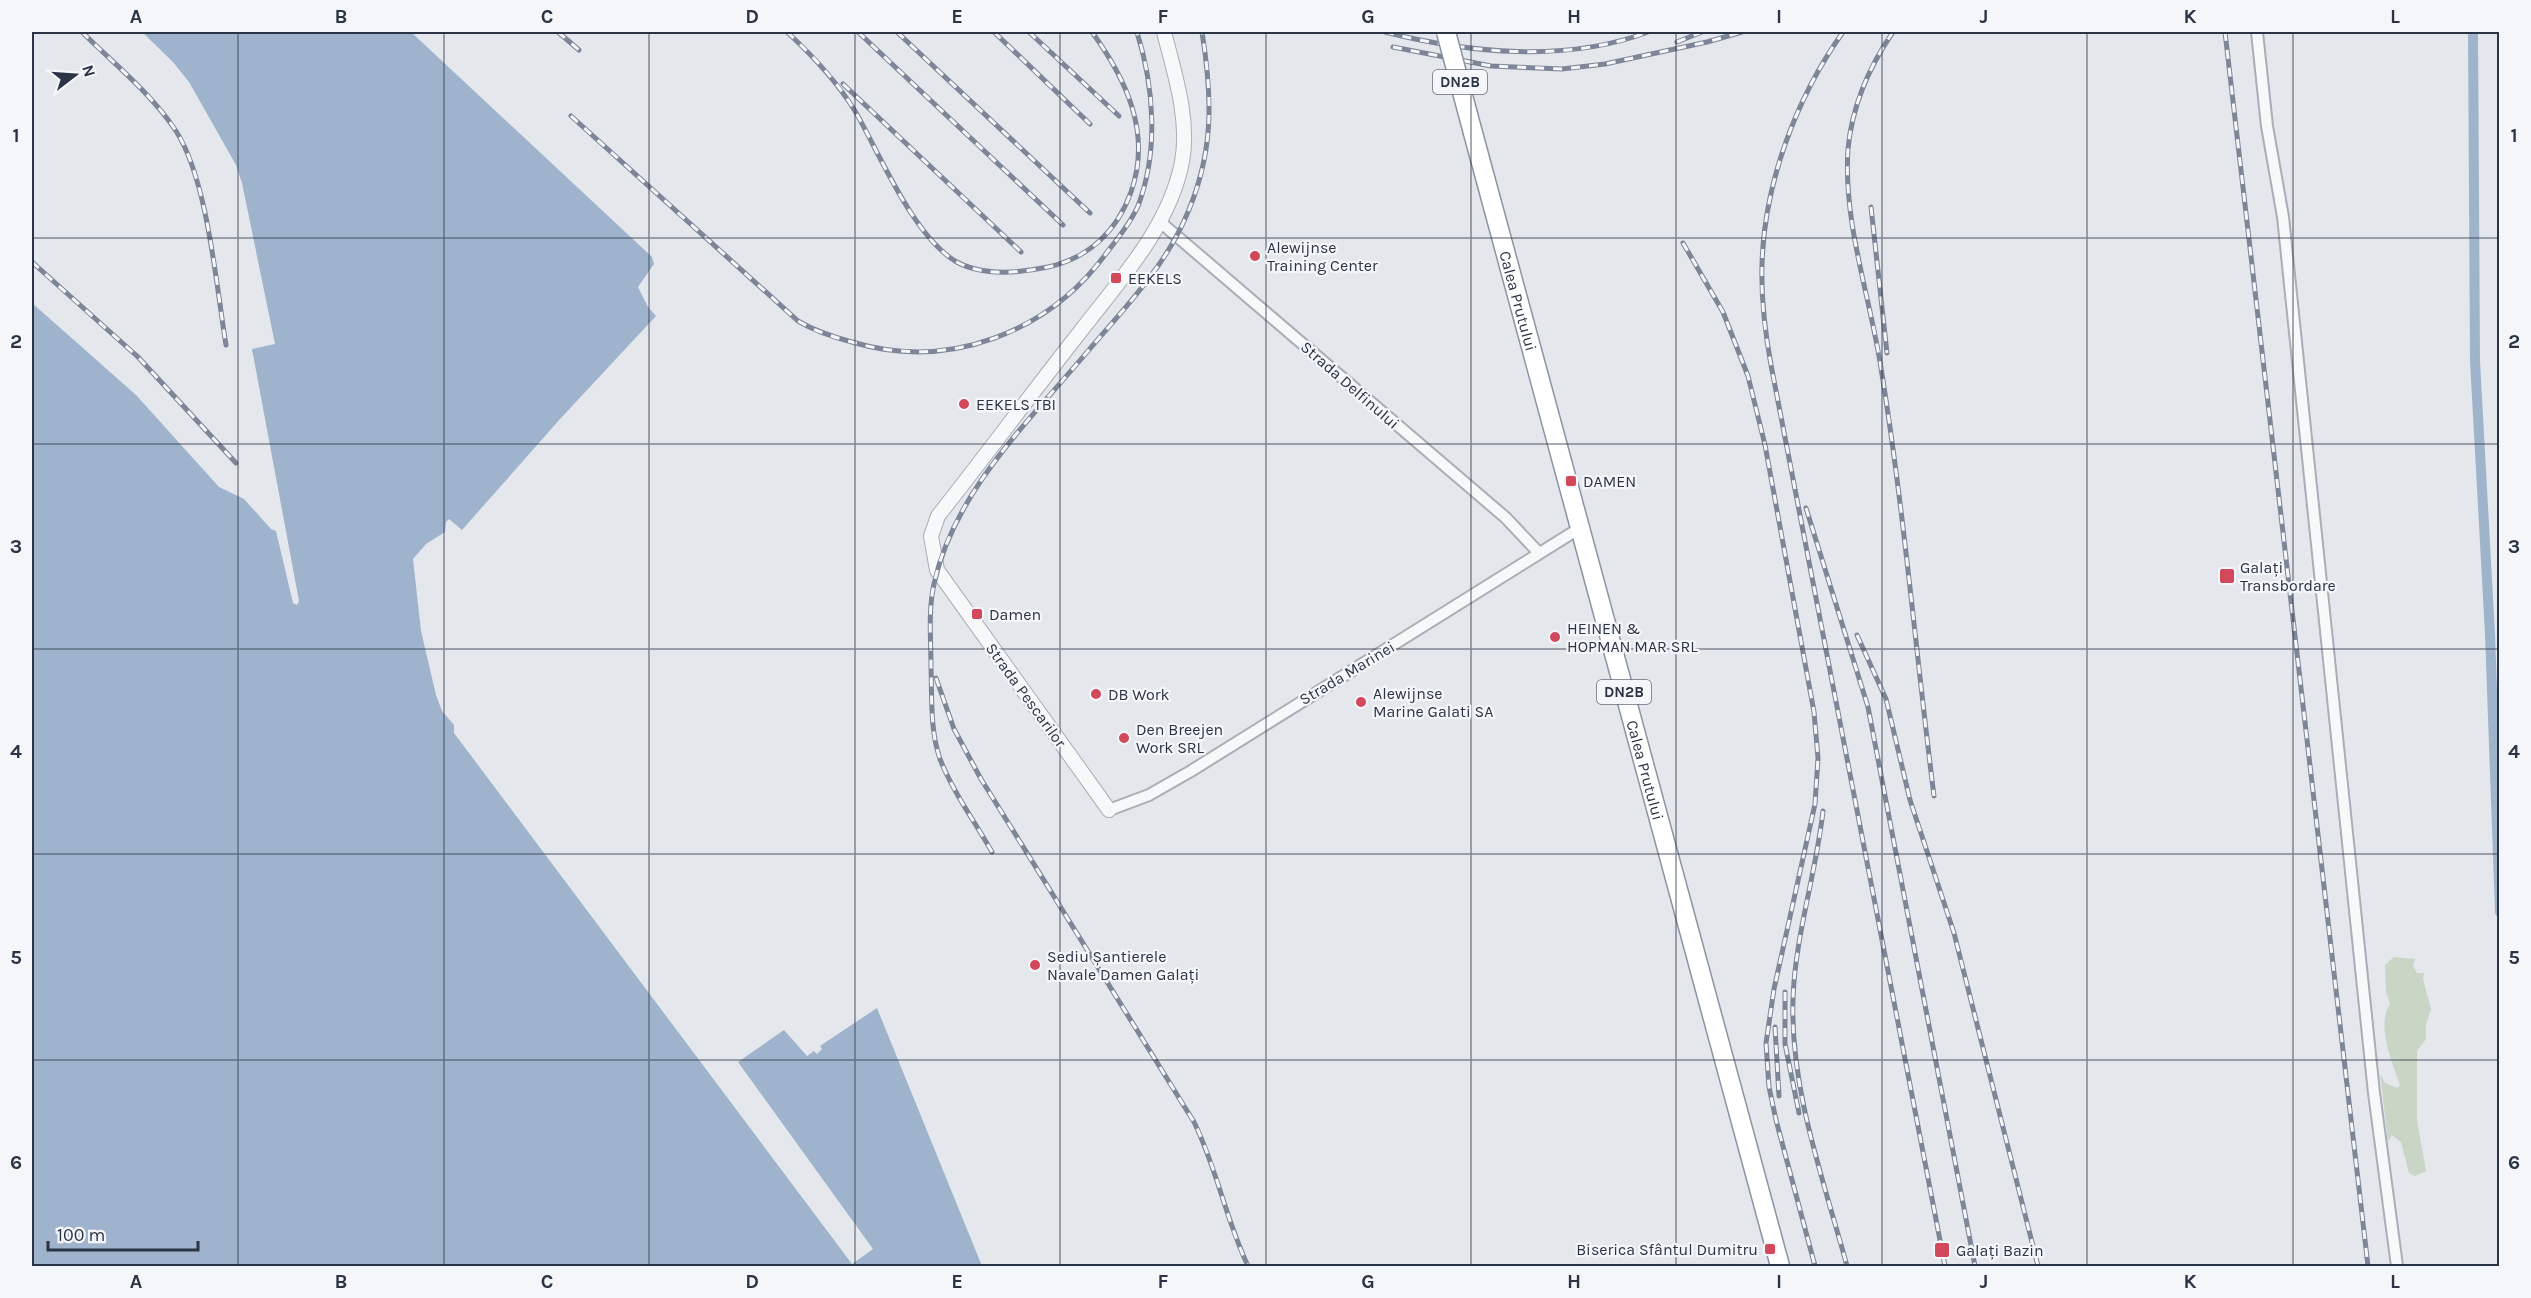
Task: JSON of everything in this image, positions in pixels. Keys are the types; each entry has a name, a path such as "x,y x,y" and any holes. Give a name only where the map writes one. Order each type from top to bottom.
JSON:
{"highway":[{"name":"Calea Prutului","path":"1446,32 1780,1266"}],"street":[{"path":"1159,221 1177,179 1184,144 1180,103 1164,32"},
{"path":"2257,32 2267,126 2283,217 2374,1093 2397,1266"},
{"name":"Strada Pescarilor","path":"1109,810 954,595 938,570 931,546 933,526 938,516 1118,283 1159,221"},
{"name":"Strada Delfinului","path":"1159,221 1506,518 1538,552"},
{"name":"Strada Marinei","path":"1109,810 1149,795 1191,771 1417,631 1538,552 1580,528"}],"green space":[{"path":"2394,957 2415,959 2413,966 2417,973 2424,973 2423,979 2431,1009 2426,1025 2426,1039 2417,1051 2417,1120 2426,1171 2415,1176 2409,1173 2401,1142 2392,1135 2388,1141 2380,1074 2385,1083 2397,1088 2400,1085 2385,1033 2386,1013 2390,1004 2386,992 2385,965"}],"water":[{"path":"142,32 411,32 652,257 654,264 638,287 648,307 656,316 560,419 462,530 449,519 446,522 445,532 426,544 413,559 421,631 436,695 442,711 454,725 454,733 852,1264 873,1249 738,1062 784,1030 807,1056 814,1051 817,1054 822,1049 820,1046 877,1008 982,1266 32,1266 32,303 136,395 219,487 244,499 271,529 276,531 293,603 297,605 299,601 252,349 275,344 242,183 236,165 189,82 173,62"}],"waterway":[{"path":"2473,32 2475,361 2490,634 2500,912"}],"railway":[{"path":"82,32 156,104 176,131 187,152 196,177 209,234 226,345"},
{"path":"558,32 579,50"},
{"path":"787,32 824,69 848,100 898,192 939,249 955,261 989,272 1025,271 1063,263 1076,257 1100,241 1118,219 1125,206 1137,170 1139,149 1137,128 1125,88 1092,32"},
{"path":"858,32 1063,225"},
{"path":"897,32 1090,213"},
{"path":"994,32 1090,124"},
{"path":"1029,32 1119,116"},
{"path":"571,116 798,321 838,338 888,350 925,352 960,348 994,338 1027,323 1057,304 1084,280 1132,218 1145,185 1152,119 1147,75 1137,32"},
{"path":"992,852 951,783 937,748 932,714 930,636 934,584 944,550 976,488 1019,431 1153,273 1184,221 1194,197 1206,151 1209,105 1202,32"},
{"path":"1385,32 1450,45 1517,51 1584,48 1617,42 1648,32"},
{"path":"1677,42 1702,32"},
{"path":"1393,47 1491,66 1562,69 1605,64 1742,32"},
{"path":"1843,32 1826,58 1797,113 1776,173 1764,234 1762,265 1765,328 1945,1266"},
{"path":"1893,32 1869,73 1853,118 1848,149 1848,177 1853,232 1876,341 1889,421 1934,796"},
{"path":"2225,32 2368,1266"},
{"path":"843,84 1021,252"},
{"path":"1871,207 1887,353"},
{"path":"1683,243 1723,312 1748,376 1765,445 1814,712 1818,758 1815,804 1774,989 1766,1043 1769,1087 1776,1120 1815,1266"},
{"path":"32,262 138,357 236,463"},
{"path":"1806,508 1868,707 1975,1266"},
{"path":"1857,635 1886,699 1910,800 1954,933 2038,1266"},
{"path":"936,678 954,729 981,779 1194,1122 1248,1266"},
{"path":"1823,811 1798,952 1793,999 1794,1033 1797,1067 1810,1135 1847,1266"},
{"path":"1785,992 1785,1044 1799,1113"},
{"path":"1775,1027 1779,1096"}],"place":[{"name":"Alewijnse Training Center","path":"1255,256"},
{"name":"EEKELS","path":"1116,278"},
{"name":"EEKELS TBI","path":"964,404"},
{"name":"DAMEN","path":"1571,481"},
{"name":"Galați Transbordare","path":"2227,576"},
{"name":"Damen","path":"977,614"},
{"name":"HEINEN & HOPMAN MAR SRL","path":"1555,637"},
{"name":"DB Work","path":"1096,694"},
{"name":"Alewijnse Marine Galati SA","path":"1361,702"},
{"name":"Den Breejen Work SRL","path":"1124,738"},
{"name":"Sediu Șantierele Navale Damen Galați","path":"1035,965"},
{"name":"Biserica Sfântul Dumitru","path":"1770,1249"},
{"name":"Galați Bazin","path":"1942,1250"}]}
